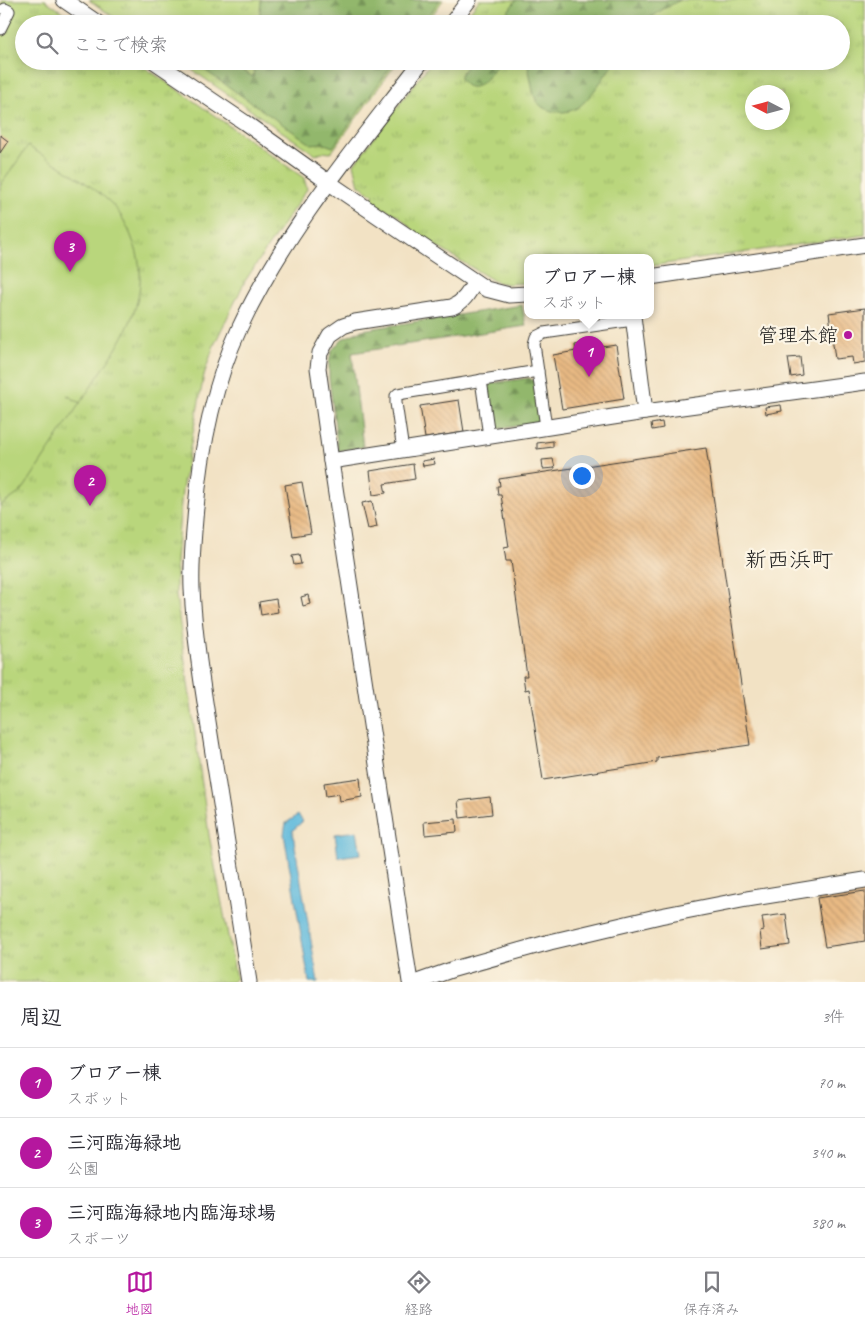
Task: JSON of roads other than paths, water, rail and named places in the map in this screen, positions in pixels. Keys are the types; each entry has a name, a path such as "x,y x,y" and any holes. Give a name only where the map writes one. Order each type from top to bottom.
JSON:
{"street":[{"path":"64,0 86,15"},
{"path":"458,15 469,0"},
{"path":"0,29 9,11 5,9"},
{"path":"167,70 486,289 501,294 524,294"},
{"path":"249,982 197,646 192,588 192,553 196,498 212,405 229,352 252,303 280,254 328,182 415,70"},
{"path":"654,276 865,246"},
{"path":"410,982 318,368 320,353 330,335 343,326 355,322 458,305 475,282"},
{"path":"546,428 534,340 538,335 544,333 627,319"},
{"path":"633,319 646,412"},
{"path":"403,450 396,402 398,394 538,371"},
{"path":"481,380 489,436"},
{"path":"331,461 646,412 865,382"},
{"path":"417,982 454,969 550,942 660,916 747,899 865,880"}],"water":[{"path":"298,815 303,821 293,830 293,834 318,982 309,982 284,834 286,823"},
{"path":"357,831 361,854 338,857 335,834"}],"place":[{"name":"三河臨海緑地内臨海球場","path":"70,272"},
{"name":"管理本館","path":"848,335"},
{"name":"ブロアー棟","path":"589,377"},
{"name":"三河臨海緑地","path":"90,506"}],"district":[{"name":"新西浜町","path":"789,560"}]}
